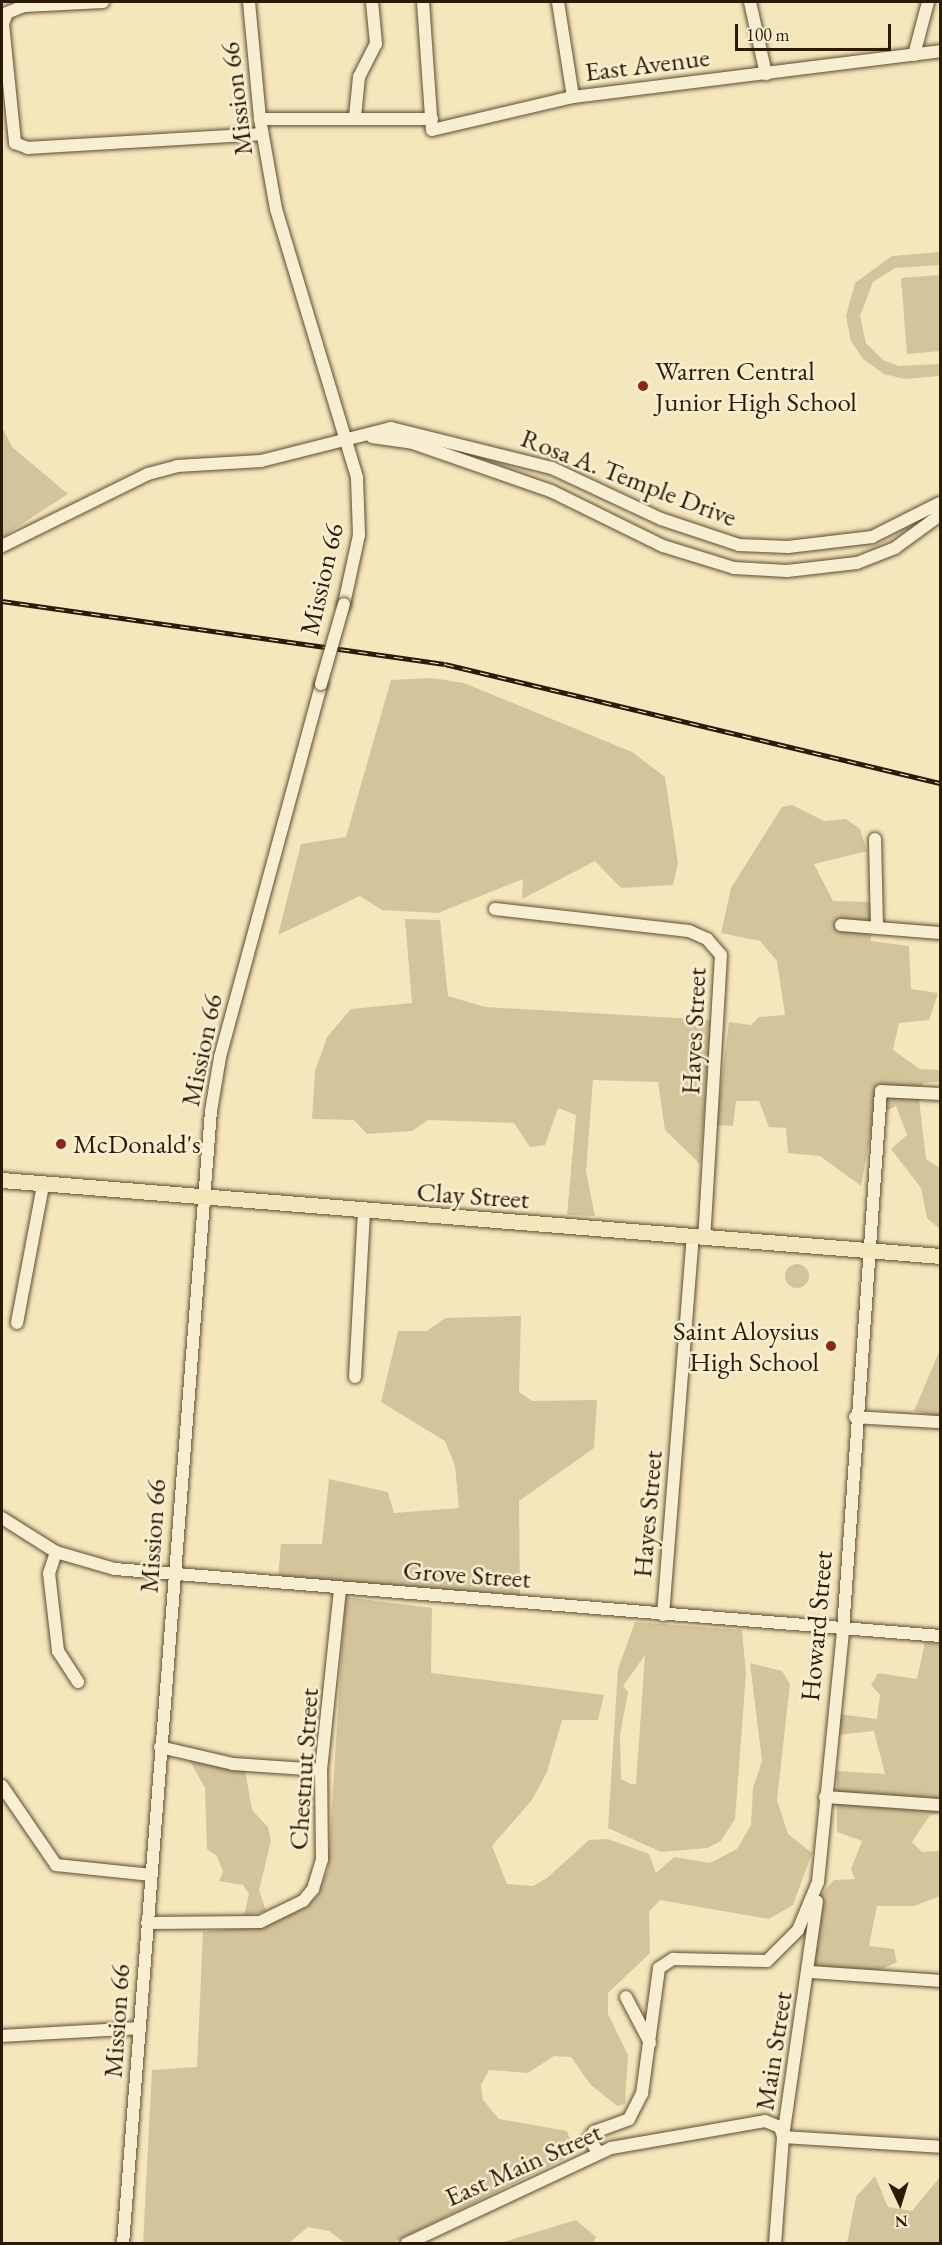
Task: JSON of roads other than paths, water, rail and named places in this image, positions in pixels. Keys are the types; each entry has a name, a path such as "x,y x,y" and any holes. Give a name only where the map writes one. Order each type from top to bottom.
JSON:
{"main road":[{"name":"Clay Street","path":"2,1180 364,1212 940,1256"}],"street":[{"path":"103,2 24,6 7,13 3,24 15,143 28,148 262,134"},
{"name":"Mission 66","path":"123,2244 203,1197 220,1057 344,604 360,517 347,441 283,239 262,134 249,2"},
{"path":"355,117 358,77 376,44 372,2"},
{"path":"423,2 432,124"},
{"path":"558,2 573,97"},
{"path":"750,2 766,74"},
{"path":"914,55 928,2"},
{"name":"East Avenue","path":"260,119 355,117 432,124 573,97 940,51"},
{"name":"Rosa A. Temple Drive","path":"2,546 148,474 177,466 261,461 409,429 524,460 698,533 764,548 872,537 940,503"},
{"name":"Rosa A. Temple Drive","path":"368,437 413,443 551,490 663,546 734,568 787,571 857,563 895,548 940,515"},
{"path":"875,839 877,928"},
{"name":"Hayes Street","path":"495,909 668,926 707,939 721,955 698,1238 663,1615"},
{"path":"841,925 940,933"},
{"name":"Howard Street","path":"599,2153 589,2139 594,2132 618,2126 637,2111 650,2044 659,1968 674,1959 767,1961 798,1930 818,1882 843,1630 855,1417 881,1090 940,1095"},
{"path":"17,1323 43,1185"},
{"path":"355,1377 364,1212"},
{"path":"855,1417 940,1422"},
{"name":"Grove Street","path":"2,1518 56,1552 115,1569 843,1630 940,1636"},
{"path":"56,1552 49,1573 58,1651 78,1682"},
{"name":"Chestnut Street","path":"147,1923 260,1922 303,1901 313,1889 322,1859 321,1770 340,1588"},
{"path":"160,1747 233,1764 321,1770"},
{"path":"3,1788 56,1865 151,1875"},
{"path":"825,1797 940,1805"},
{"name":"Main Street","path":"775,2244 783,2137 809,1972 818,1882"},
{"name":"Main Street","path":"809,1972 940,1981"},
{"path":"626,1997 650,2044"},
{"path":"2,2036 140,2028"},
{"name":"East Main Street","path":"406,2244 599,2153 765,2121 780,2127 783,2137"},
{"path":"783,2137 940,2147"}],"railway":[{"path":"2,601 445,664 940,783"}],"place":[{"name":"Warren Central Junior High School","path":"643,386"},
{"name":"McDonald's","path":"61,1144"},
{"name":"Saint Aloysius High School","path":"831,1346"}]}
